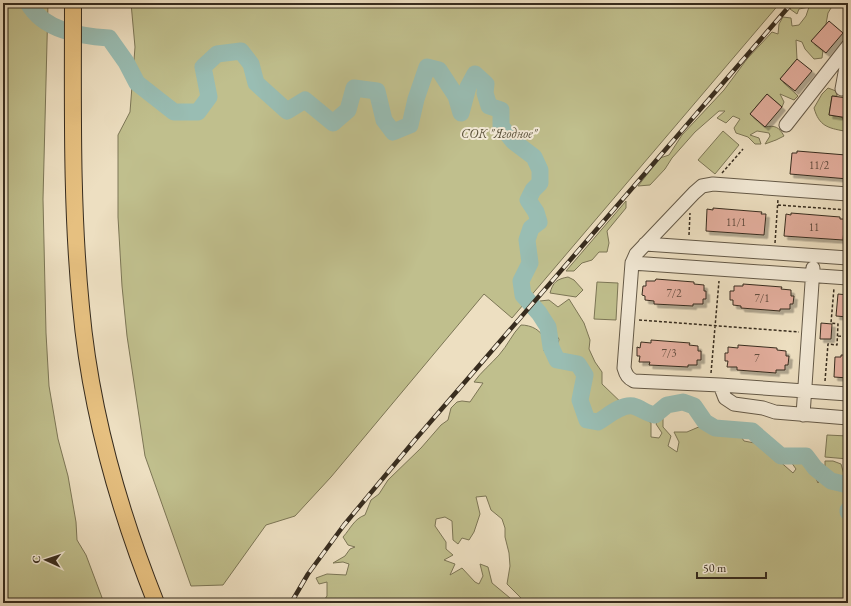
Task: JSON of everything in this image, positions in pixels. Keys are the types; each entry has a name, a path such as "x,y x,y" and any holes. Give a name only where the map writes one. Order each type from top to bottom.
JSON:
{"main road":[{"path":"73,3 73,165 75,235 86,347 109,464 123,514 156,603"}],"lane":[{"path":"842,89 844,61 848,46"},
{"path":"786,125 844,61"},
{"path":"848,194 713,184 702,186 645,244 636,254 632,263 624,368 625,374 634,381 848,394"},
{"path":"645,244 848,258"},
{"path":"803,415 814,256"},
{"path":"632,263 848,278"},
{"path":"715,385 725,398 734,404 742,406 762,408 775,412 848,418"}],"path":[{"path":"775,253 779,189"},
{"path":"778,205 848,210"},
{"path":"715,385 715,326 720,269"},
{"path":"825,384 828,344 836,345 837,336 838,324 831,322 834,286"},
{"path":"628,320 809,333"},
{"path":"837,336 848,337"}],"green space":[{"path":"3,3 48,3 43,199 46,333 49,386 58,439 68,476 76,522 77,540 86,555 104,603 3,603"},
{"name":"СОК \"Ягодное\"","path":"131,3 780,3 512,318 484,294 331,477 295,516 266,525 223,585 191,586 145,456 127,336 122,286 118,217 118,135 130,112 135,47"},
{"path":"796,3 834,3 828,13 826,24 812,41 823,50 822,58 814,59 805,49 802,42 796,40 797,59 780,79 798,96 794,100 780,94 784,102 782,107 767,94 750,114 765,127 774,127 784,136 765,144 770,136 769,133 757,131 750,135 759,138 761,144 755,144 748,137 736,133 734,128 740,119 733,116 726,123 717,118 725,111 719,111 695,132 650,185 638,186 660,158 669,155 682,135 724,90 747,59 772,32 778,34 779,24 783,17 791,18 792,26 799,25 806,16 809,7 799,9 797,14 790,9"},
{"path":"828,88 836,91 837,96 832,96 829,115 842,117 846,126 844,131 833,129 825,125 816,114 814,108 822,94"},
{"path":"723,131 739,145 715,174 698,160"},
{"path":"626,201 626,208 607,231 609,243 607,252 599,252 592,260 582,263 574,271 566,271"},
{"path":"568,277 574,280 583,290 576,297 550,293 556,282"},
{"path":"597,282 618,283 616,320 594,319"},
{"path":"569,299 584,323 590,340 589,349 602,372 602,384 628,409 640,414 651,423 651,437 659,438 662,433 656,424 663,412 663,427 671,436 668,446 677,452 679,442 674,432 687,432 701,426 713,431 724,427 729,432 738,432 744,441 760,444 793,473 796,469 782,452 790,450 799,452 805,464 814,474 818,483 825,470 825,461 833,461 841,464 845,478 848,468 848,603 526,603 507,584 510,566 505,528 502,519 491,510 486,496 476,497 480,514 474,532 469,540 462,538 458,544 453,540 452,521 445,517 436,519 435,526 446,542 446,549 453,555 444,560 455,564 450,575 462,568 475,582 479,584 483,576 480,564 488,567 492,583 516,603 322,603 327,596 327,582 319,584 316,578 327,574 346,575 349,564 343,562 333,563 345,556 350,549 355,547 348,545 343,537 355,521 365,515 371,500 379,494 388,480 421,448 441,425 448,420 451,408 457,402 470,402 483,383 474,382 502,351 521,325 532,327 539,331 544,337 545,341 544,351 550,355 557,350 559,339 553,331 540,326 544,312 534,316 533,308 540,301 549,300 558,307"},
{"path":"827,435 848,436 848,459 825,457"}],"building":[{"path":"829,21 843,33 826,53 811,41"},
{"path":"797,59 812,71 795,91 780,79"},
{"path":"767,94 782,107 765,127 750,114"},
{"path":"832,96 848,98 848,118 829,115"},
{"path":"797,151 846,155 846,157 848,157 848,179 790,174 792,153 797,153"},
{"path":"713,208 762,212 761,214 766,214 764,235 706,231 707,209 713,210"},
{"path":"791,213 840,217 840,219 845,219 843,240 784,236 786,214 791,215"},
{"path":"656,279 694,282 694,284 704,285 706,299 703,299 703,304 693,304 693,306 654,304 654,301 645,300 645,296 642,295 643,286 646,286 646,281 655,281"},
{"path":"743,284 782,287 781,289 791,290 791,296 794,296 793,304 790,304 790,309 780,309 780,311 741,308 741,306 733,305 733,300 730,300 730,291 734,291 734,286 743,286"},
{"path":"838,294 848,295 848,317 836,316"},
{"path":"821,323 832,324 831,339 820,339"},
{"path":"651,340 690,343 689,345 698,346 698,351 701,351 701,360 697,360 697,365 688,365 688,367 649,365 650,362 639,362 640,356 637,356 637,347 640,348 641,342 651,343"},
{"path":"738,345 777,348 777,350 786,351 786,356 789,356 788,365 785,365 785,370 776,370 776,373 737,370 737,367 727,367 728,361 725,361 725,353 728,353 728,347 738,348"},
{"path":"841,355 848,355 848,378 834,377 835,357 841,357"}],"waterway":[{"path":"28,3 43,20 53,26 86,36 109,38 126,62 137,83 174,112 198,112 209,97 203,67 217,54 241,51 251,64 256,83 287,111 305,100 333,123 348,110 354,88 377,91 384,120 393,132 410,125 416,99 427,67 439,70 456,96 461,113 468,87 475,74 486,84 485,93 489,106 501,110 501,126 513,141 534,157 540,170 540,183 533,190 528,200 536,212 539,222 531,228 527,240 530,263 521,281 523,295 539,313 548,327 551,347 557,360 578,364 585,375 580,400 587,420 598,422 615,411 628,406 633,406 655,415 667,405 683,402 694,406 705,422 715,428 752,431 781,456 806,456 815,468 831,481 848,485"}],"railway":[{"path":"291,603 308,574 344,525 414,441 792,3"}]}
